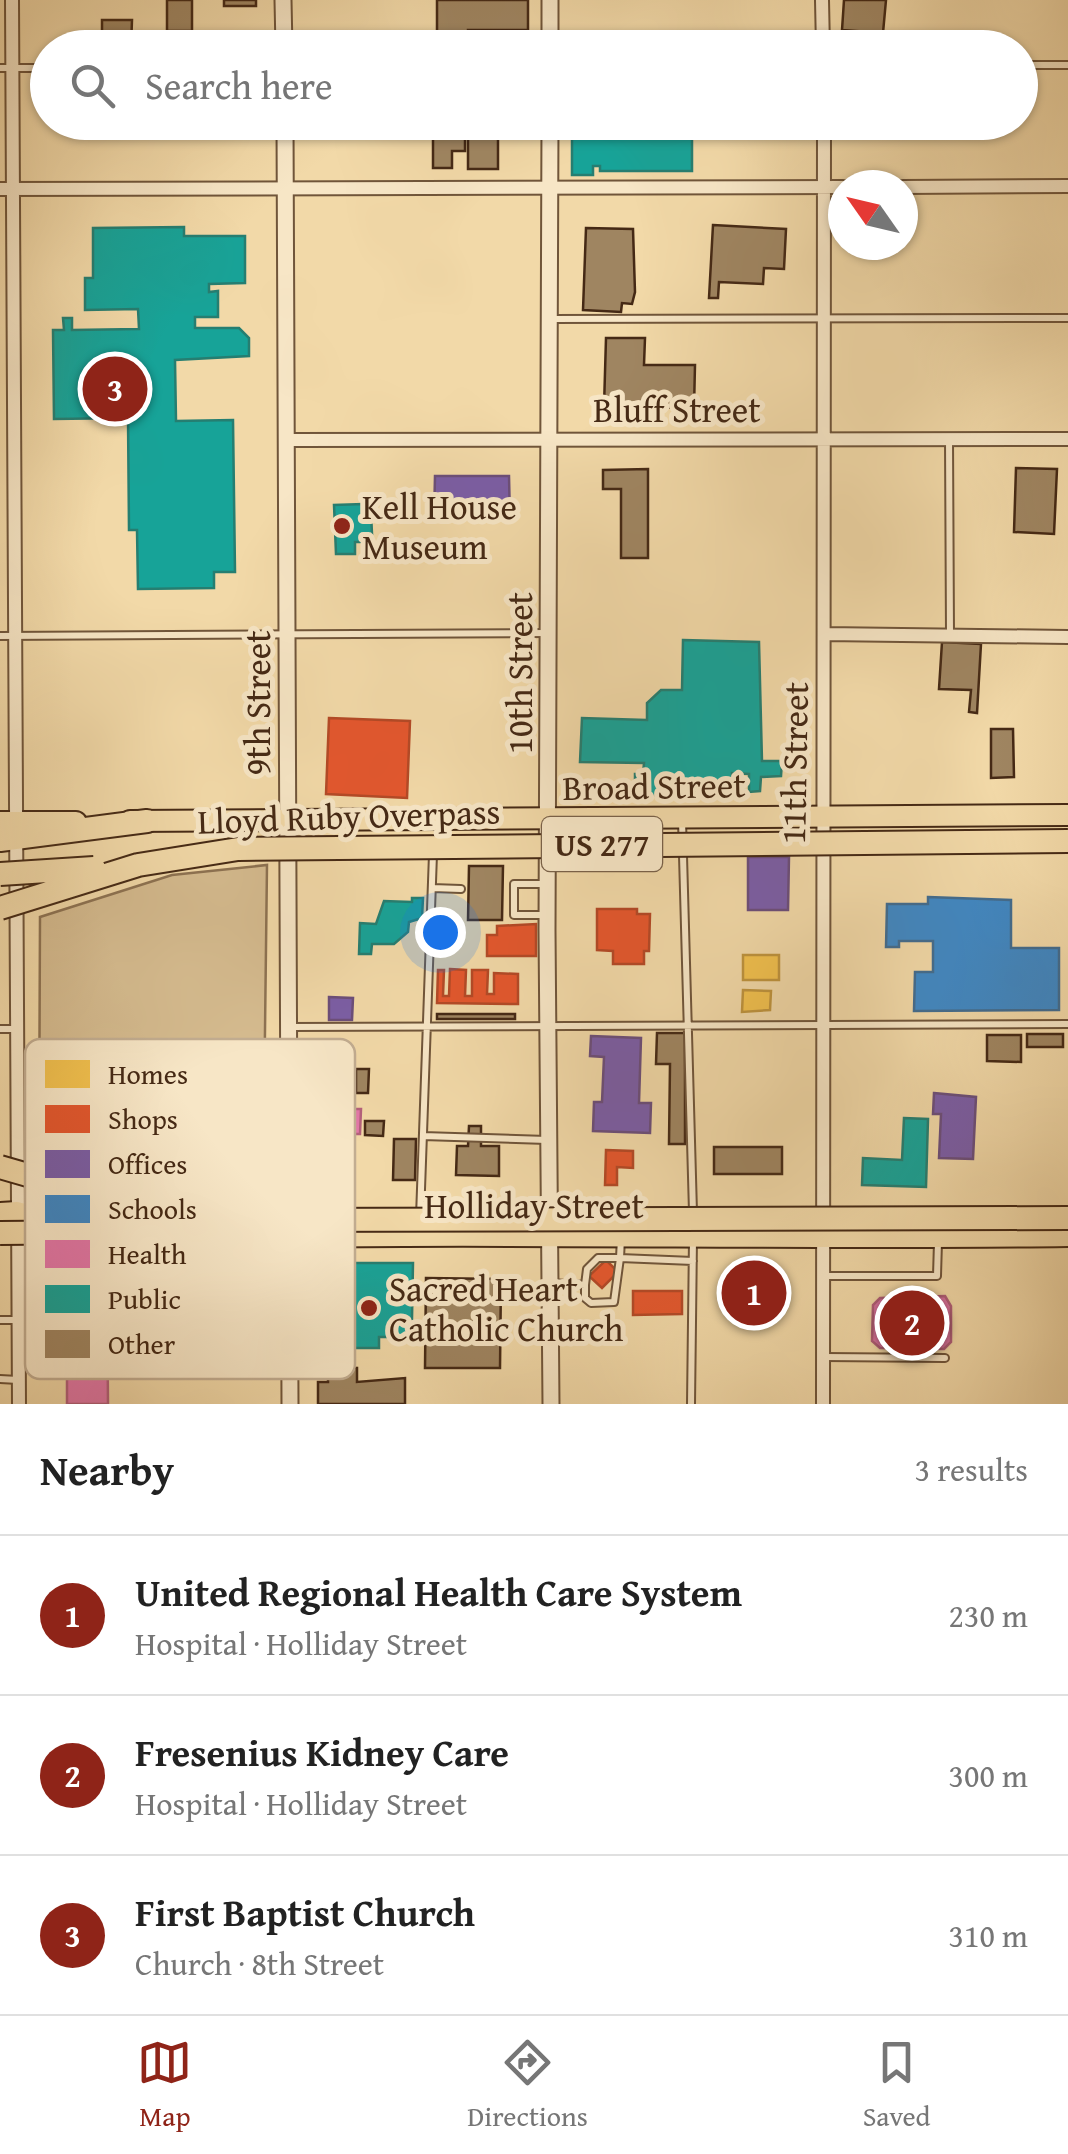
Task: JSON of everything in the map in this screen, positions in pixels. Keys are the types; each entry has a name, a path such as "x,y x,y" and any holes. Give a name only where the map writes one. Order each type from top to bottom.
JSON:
{"highway":[{"path":"7,831 147,821"},
{"name":"Lloyd Ruby Overpass","path":"0,908 138,865 238,849 317,845 1068,842"},
{"path":"0,874 138,865"},
{"path":"0,1167 25,1174"},
{"path":"355,1220 1068,1218"}],"main road":[{"name":"Broad Street","path":"147,821 1068,815"},
{"name":"Holliday Street","path":"355,1237 549,1237 620,1248 668,1238 1068,1236"}],"street":[{"path":"12,0 6,68 7,831 16,1029 5,1240 18,1320 20,1404"},
{"path":"283,0 284,30"},
{"path":"550,0 550,30"},
{"path":"822,0 822,30"},
{"name":"9th Street","path":"285,140 288,1039"},
{"name":"10th Street","path":"550,140 547,916 551,1404"},
{"name":"11th Street","path":"823,1404 824,140"},
{"path":"918,186 1068,186"},
{"path":"6,189 825,187"},
{"name":"Bluff Street","path":"286,440 1068,439"},
{"path":"825,634 1068,637"},
{"name":"9th Street","path":"289,1379 290,1404"}],"lane":[{"path":"1038,65 1068,65"},
{"path":"550,319 1068,318"},
{"path":"949,439 950,636"},
{"path":"7,636 549,633"},
{"path":"682,818 693,1238 692,1404"},
{"path":"419,1238 434,821"},
{"path":"547,884 514,884 514,915 547,916"},
{"path":"432,888 461,890"},
{"path":"288,1027 822,1028 1068,1024"},
{"path":"0,1029 16,1029"},
{"path":"423,1136 548,1140"},
{"path":"822,1276 937,1276 938,1237"},
{"path":"668,1238 668,1261"},
{"path":"620,1248 614,1302 590,1303 584,1298 587,1269 598,1258 620,1248 668,1261 693,1261"},
{"path":"549,1283 584,1285"},
{"path":"0,1320 18,1320"},
{"path":"823,1357 945,1358"},
{"path":"0,1380 19,1380"}],"shaded area":[{"path":"267,865 265,1039 39,1039 40,917 172,875"}],"building: Homes":[{"path":"743,955 779,955 779,980 743,980"},
{"path":"743,990 771,991 770,1010 742,1012"}],"building: Shops":[{"path":"329,718 410,721 407,798 326,794"},
{"path":"597,909 637,909 637,914 650,914 649,951 644,951 644,964 613,964 613,951 597,950"},
{"path":"536,924 536,956 487,956 487,935 497,935 497,926"},
{"path":"450,969 466,970 465,996 472,996 472,970 488,970 487,994 494,994 494,973 518,974 518,1004 437,1003 438,970 444,970 443,996 449,996"},
{"path":"606,1150 633,1151 633,1168 617,1167 617,1185 605,1185"},
{"path":"606,1260 618,1272 602,1288 589,1276"},
{"path":"633,1291 682,1291 682,1314 633,1315"}],"building: Offices":[{"path":"435,476 509,476 510,519 434,519"},
{"path":"748,857 789,857 788,910 748,910"},
{"path":"329,997 353,998 352,1020 329,1020"},
{"path":"591,1036 641,1038 639,1103 651,1103 650,1133 593,1131 594,1102 602,1102 604,1057 590,1056"},
{"path":"934,1093 976,1097 973,1159 939,1158 941,1114 933,1114"}],"building: Schools":[{"path":"928,897 1011,900 1011,948 1059,948 1059,1010 914,1011 915,972 933,972 933,941 899,941 899,947 886,947 887,904 928,904"}],"building: Health":[{"path":"355,1109 361,1109 360,1134 355,1134"},
{"path":"945,1296 951,1306 951,1342 944,1349 880,1348 872,1341 873,1305 880,1298"},
{"path":"67,1379 108,1379 108,1404 67,1404"}],"building: Public":[{"path":"572,140 692,140 692,171 600,171 600,166 593,166 593,175 572,175"},
{"path":"184,227 184,236 245,236 245,283 209,284 209,292 218,291 218,317 195,317 195,328 239,328 249,338 249,356 175,360 176,421 233,420 235,572 214,572 214,588 138,589 137,530 129,530 128,418 54,419 53,330 64,330 63,318 72,318 72,330 139,329 138,309 85,310 85,278 93,278 93,228"},
{"path":"363,504 363,512 371,512 372,534 362,534 363,542 355,542 355,554 336,554 334,505"},
{"path":"683,640 759,642 762,761 782,761 781,776 761,777 760,791 749,792 749,774 732,773 732,781 714,780 714,793 686,792 686,786 678,786 678,796 635,795 635,774 643,774 644,763 580,762 582,718 647,720 647,703 661,690 682,690"},
{"path":"412,898 423,898 422,918 409,922 408,932 394,944 372,944 371,954 359,954 360,923 376,924 384,901 412,902"},
{"path":"904,1118 928,1119 926,1187 862,1185 863,1158 902,1160"},
{"name":"Sacred Heart Catholic Church","path":"355,1263 413,1263 412,1319 407,1319 407,1337 379,1337 379,1348 355,1348"}],"building: Other":[{"path":"167,0 192,0 192,30 167,30"},
{"path":"224,0 256,0 256,6 224,6"},
{"path":"437,0 528,0 528,30 437,30"},
{"path":"844,0 886,0 883,30 842,30"},
{"path":"102,20 132,20 132,30 102,30"},
{"path":"433,140 465,140 465,151 452,151 452,168 433,168"},
{"path":"468,140 498,140 498,169 468,169"},
{"path":"713,225 786,229 784,269 764,268 763,284 719,282 718,298 709,298"},
{"path":"586,228 633,229 635,292 632,304 622,303 621,312 583,310"},
{"path":"606,338 645,338 644,365 695,365 694,408 604,407"},
{"path":"1016,468 1057,469 1054,534 1014,532"},
{"path":"648,469 648,558 621,558 621,489 603,489 603,470"},
{"path":"942,642 981,644 977,713 969,712 971,690 939,689"},
{"path":"991,729 1013,729 1014,777 991,778"},
{"path":"469,866 503,866 502,920 468,920"},
{"path":"437,1014 515,1014 515,1019 437,1019"},
{"path":"657,1033 685,1033 685,1144 669,1144 670,1064 656,1064"},
{"path":"1027,1034 1063,1034 1063,1047 1027,1047"},
{"path":"987,1035 1021,1035 1021,1062 987,1061"},
{"path":"356,1069 369,1069 368,1093 356,1093"},
{"path":"365,1121 384,1121 383,1136 365,1135"},
{"path":"469,1126 481,1126 481,1146 499,1146 499,1176 456,1175 457,1146 468,1146"},
{"path":"394,1139 416,1139 415,1180 393,1180"},
{"path":"714,1147 782,1147 782,1174 714,1174"},
{"path":"426,1278 501,1279 500,1368 425,1368"},
{"path":"355,1368 357,1382 405,1378 405,1404 318,1404 318,1382 355,1379"}],"place":[{"name":"First Baptist Church","path":"115,389"},
{"name":"Kell House Museum","path":"342,526"},
{"name":"United Regional Health Care System","path":"754,1293"},
{"name":"Sacred Heart Catholic Church","path":"369,1308"},
{"name":"Fresenius Kidney Care","path":"912,1323"}]}
